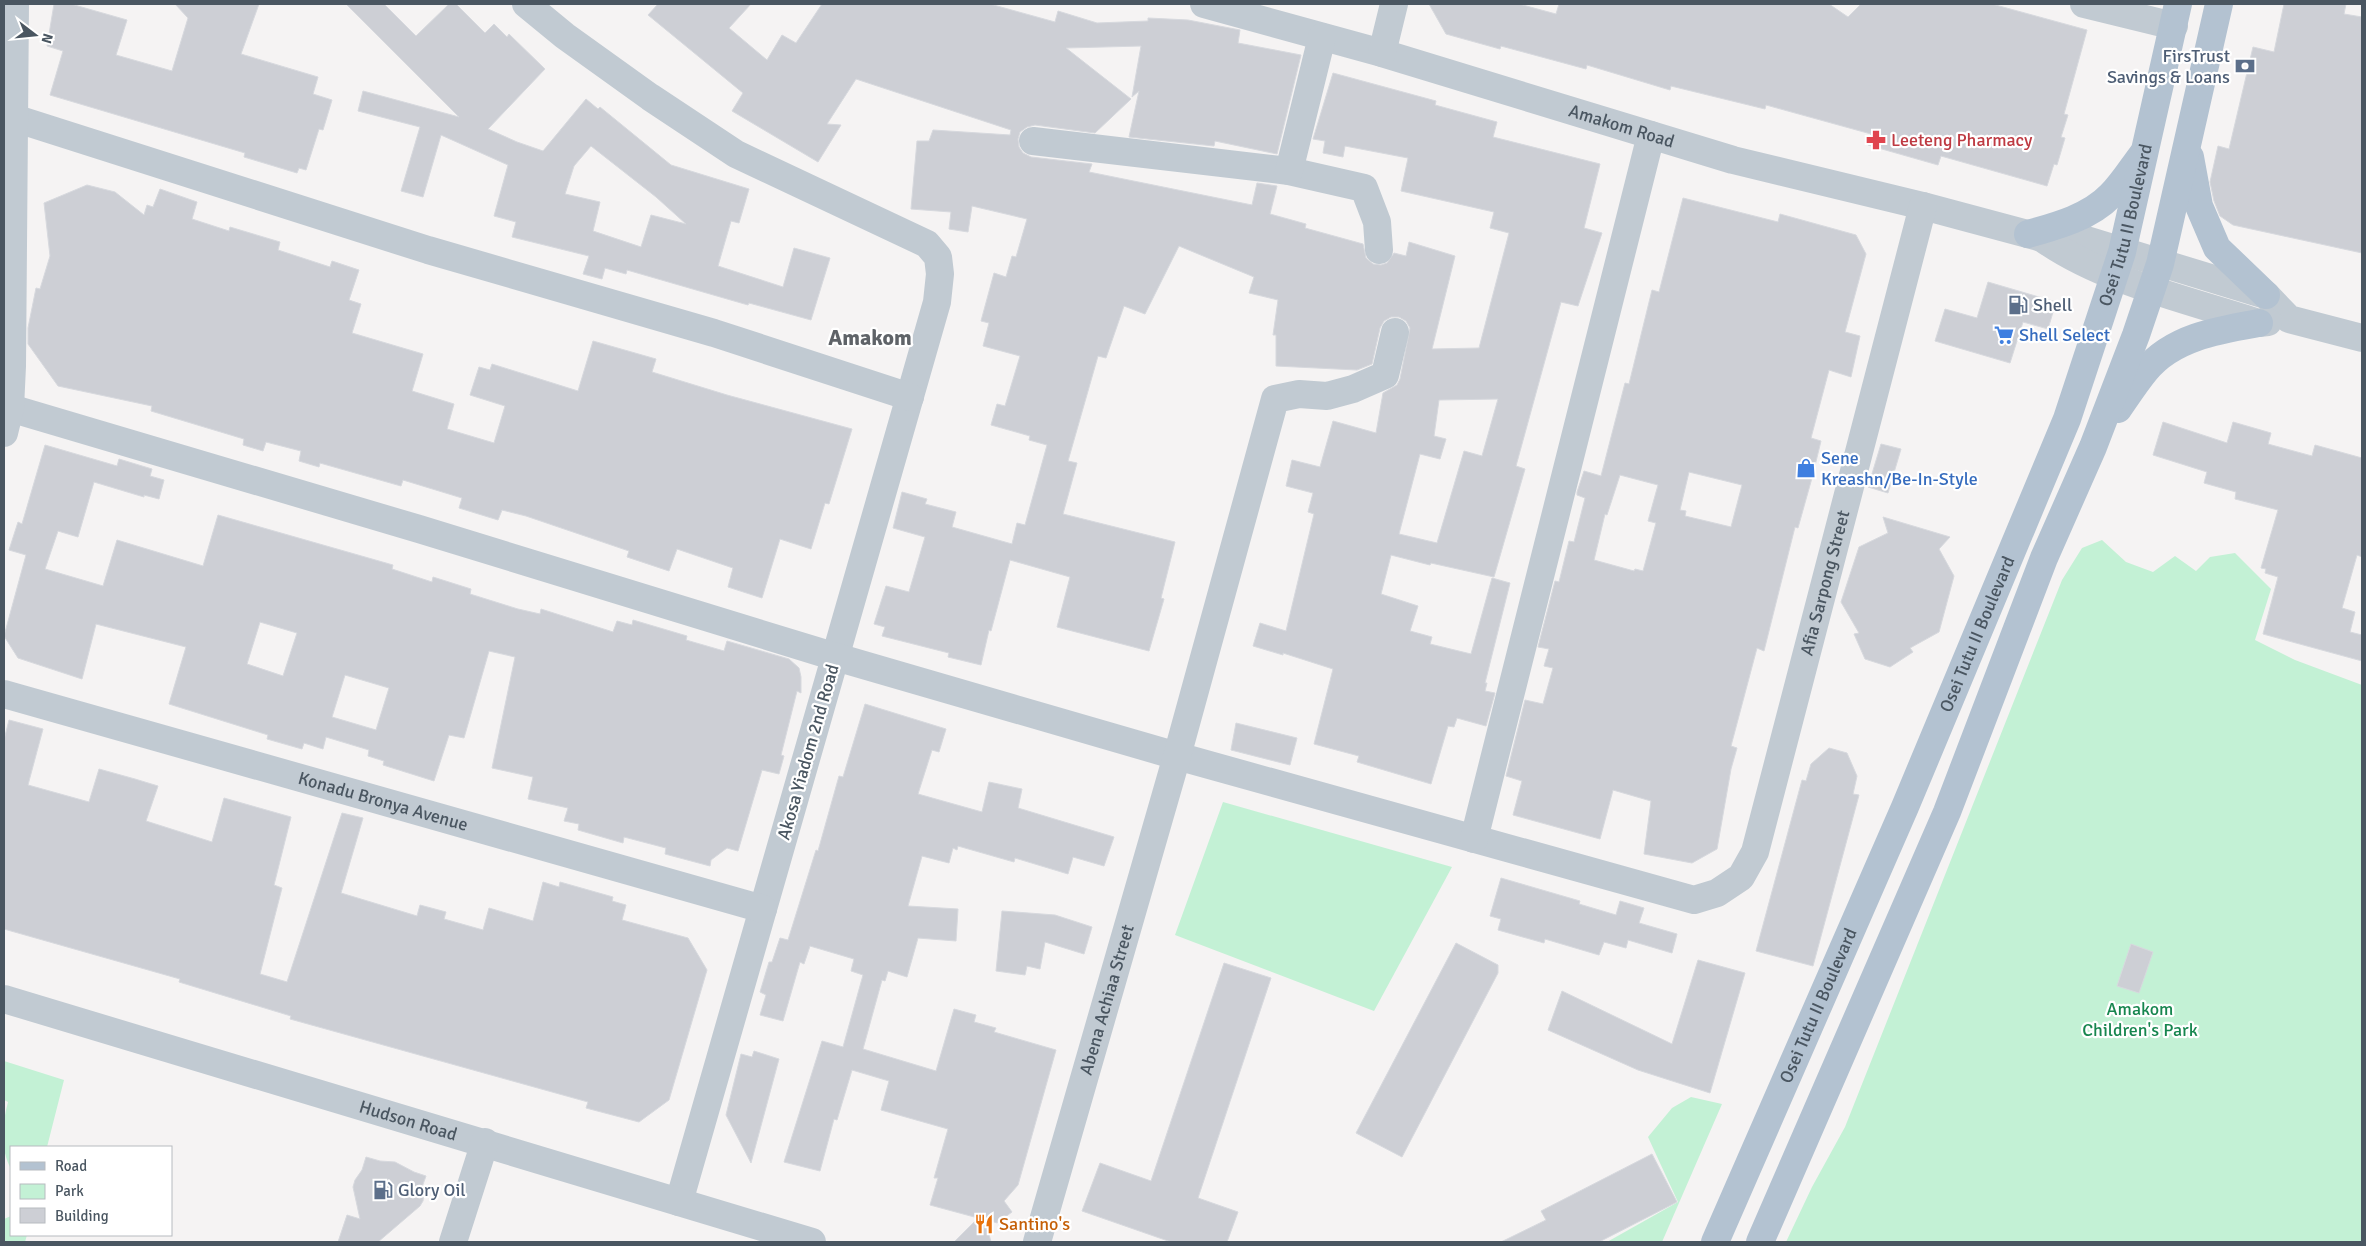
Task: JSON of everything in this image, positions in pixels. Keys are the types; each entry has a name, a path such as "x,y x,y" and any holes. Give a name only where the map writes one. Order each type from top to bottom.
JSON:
{"main road":[{"name":"Osei Tutu II Boulevard","path":"1760,1242 1947,812 2044,558 2093,448 2157,276 2188,148 2219,4"},
{"name":"Osei Tutu II Boulevard","path":"1715,1242 1901,816 2063,428 2118,264 2147,148 2176,15"},
{"path":"2035,236 2064,224 2111,195 2147,148"},
{"path":"2188,148 2199,206 2218,248 2266,295"},
{"path":"2093,448 2147,369 2162,355 2181,343 2210,332 2259,323"}],"street":[{"path":"15,4 12,366 7,420 419,529 836,657 1177,756 1474,839 1651,135"},
{"name":"Akosa Yiadom 2nd Road","path":"526,4 588,53 736,154 927,244 938,257 940,274 937,302 679,1202"},
{"name":"Amakom Road","path":"1204,4 1382,53 1733,160 1923,206 2035,236 2073,236 2118,264 2157,276"},
{"path":"1382,53 1394,4"},
{"path":"2084,4 2176,15"},
{"path":"1289,171 1322,37"},
{"path":"14,118 428,250 714,333 910,397"},
{"path":"1034,141 1289,171 1364,188 1377,222 1379,250"},
{"name":"Afia Sarpong Street","path":"1474,839 1694,900 1717,893 1741,877 1755,852 1923,206"},
{"path":"2157,276 2266,295 2289,319"},
{"path":"2157,276 2259,323 2289,319 2362,338"},
{"name":"Abena Achiaa Street","path":"1037,1242 1177,756 1275,399 1299,394 1327,396 1353,390 1385,375 1395,332"},
{"name":"Konadu Bronya Avenue","path":"4,694 763,909"},
{"name":"Hudson Road","path":"4,999 485,1142 812,1242"},
{"path":"453,1242 485,1142"}],"green space":[{"name":"Amakom Children's Park","path":"2102,540 2126,562 2153,572 2175,556 2196,571 2210,557 2235,553 2271,589 2255,640 2295,660 2362,685 2362,1242 1786,1242 1812,1187 1845,1127 2062,580 2082,548"},
{"path":"1223,802 1452,867 1374,1011 1175,935"},
{"path":"4,1061 64,1080 47,1146 10,1146 10,1167 5,1153 3,1136 8,1102 4,1100"},
{"path":"1691,1097 1722,1104 1662,1242 1607,1242 1678,1202 1648,1137 1672,1108"},
{"path":"10,1216 10,1236 27,1236 25,1242 4,1242 4,1219"}],"building":[{"path":"54,4 71,4 127,20 116,55 172,71 188,18 175,4 259,4 241,54 318,77 313,94 332,100 323,130 319,129 306,170 299,168 297,173 244,157 245,153 50,95 63,51 47,46"},
{"path":"346,4 384,4 416,36 449,4 456,4 485,33 494,24 507,37 509,34 545,69 488,129 543,151 586,99 598,109 600,107 671,165 749,189 739,223 731,221 718,266 783,287 794,248 830,258 811,320 749,303 748,305 627,270 626,274 605,268 602,279 583,274 589,256 512,237 516,222 494,216 508,165 441,135 423,197 401,191 420,127 358,111 363,91 459,117","holes":["591,146 656,197 686,224 651,215 641,247 593,231 600,202 565,194 574,166"]},
{"path":"658,4 751,4 729,28 767,60 782,35 796,43 822,4 990,4 1055,22 1058,11 1097,23 1148,21 1148,18 1188,20 1240,30 1238,43 1301,55 1277,154 1215,141 1214,146 1129,137 1139,91 1132,97 1141,46 1066,48 1131,99 1095,133 1035,125 1027,127 1020,132 1018,139 1019,147 1023,153 1031,157 1092,164 1089,172 1252,205 1257,183 1277,186 1270,214 1306,224 1305,228 1363,244 1366,258 1373,264 1381,265 1387,263 1394,253 1406,256 1409,242 1455,256 1432,349 1479,348 1509,233 1490,228 1494,212 1401,191 1408,158 1345,146 1343,157 1323,153 1325,141 1313,139 1333,73 1436,101 1435,105 1497,122 1493,137 1600,164 1584,228 1602,233 1578,306 1561,302 1516,466 1525,469 1494,577 1431,563 1430,565 1391,555 1381,594 1418,606 1410,631 1432,637 1430,644 1471,654 1492,578 1510,583 1485,683 1487,683 1485,691 1495,693 1486,726 1457,718 1454,727 1448,726 1431,784 1357,762 1359,756 1314,744 1333,669 1283,653 1283,655 1253,646 1260,623 1286,631 1314,514 1308,512 1313,493 1286,486 1292,460 1320,467 1333,421 1376,433 1383,393 1397,385 1400,379 1410,328 1406,321 1399,317 1391,317 1384,321 1380,328 1372,364 1357,370 1276,366 1276,335 1273,335 1278,300 1249,293 1254,277 1179,246 1145,314 1124,306 1106,358 1098,356 1068,461 1077,463 1063,514 1175,542 1161,598 1164,599 1149,651 1057,627 1070,577 1010,560 991,631 989,630 981,665 948,657 949,653 882,636 885,627 874,624 886,586 909,592 925,537 893,528 902,492 927,499 925,504 956,512 952,527 1012,544 1017,523 1025,525 1047,445 1029,440 1030,436 991,425 997,404 1005,406 1020,356 983,346 989,323 981,321 994,273 1006,277 1012,256 1016,257 1027,219 972,206 968,232 949,229 951,212 911,209 917,141 929,141 933,130 1010,135 1011,130 856,79 827,124 841,125 818,162 732,111 743,93 648,15","holes":["1498,399 1482,456 1464,451 1437,543 1399,534 1420,454 1440,459 1446,439 1434,436 1439,400"]},
{"path":"1429,4 1519,4 1556,14 1559,4 1829,4 1848,17 1861,4 1992,4 2087,30 2064,114 2068,115 2061,137 2065,138 2057,165 2054,164 2047,186 1941,156 1938,165 1868,145 1871,134 1766,105 1765,109 1671,86 1670,90 1587,65 1586,69 1501,46 1500,49 1446,34"},
{"path":"2284,4 2346,4 2344,14 2362,17 2362,253 2233,225 2220,216 2214,201 2210,182 2218,146 2229,149 2253,47 2274,52"},
{"path":"87,185 115,192 144,215 147,205 153,207 160,189 197,202 192,219 229,231 230,227 280,242 278,250 330,267 332,261 359,270 349,300 361,304 352,333 423,354 412,391 454,404 447,429 494,443 505,406 470,395 479,367 490,370 492,364 578,391 593,341 656,359 652,372 727,395 852,429 829,504 825,503 811,549 780,539 762,598 728,587 733,568 677,549 669,571 627,557 629,551 526,516 502,510 498,520 459,508 462,498 403,480 401,486 320,463 319,467 299,461 301,451 266,442 263,451 243,445 244,439 151,411 152,406 58,386 28,344 28,328 36,288 40,289 50,256 44,203"},
{"path":"1683,198 1778,222 1780,214 1856,235 1866,254 1845,332 1860,336 1851,377 1829,370 1811,438 1821,441 1812,478 1798,528 1795,527 1764,651 1757,648 1731,746 1737,748 1731,769 1717,849 1692,863 1644,854 1651,801 1613,790 1600,839 1513,815 1522,781 1506,776 1525,700 1543,704 1553,668 1544,666 1549,649 1538,647 1555,581 1559,582 1569,541 1574,542 1585,498 1577,495 1577,492 1584,471 1601,476 1625,383 1629,384 1652,290 1659,292","holes":["1689,472 1742,485 1731,527 1685,516 1686,511 1680,510","1620,475 1658,485 1648,521 1656,523 1643,571 1635,569 1634,571 1594,560 1605,514 1607,515"]},
{"path":"1988,282 2056,302 2048,329 2023,322 2010,363 1935,341 1945,309 1977,318"},
{"path":"2163,422 2227,443 2233,422 2271,433 2268,444 2312,456 2315,445 2362,458 2362,557 2357,555 2342,608 2355,612 2350,632 2362,635 2362,661 2263,634 2278,577 2265,573 2266,569 2261,568 2278,510 2235,499 2236,492 2204,483 2207,472 2153,455"},
{"path":"1881,444 1901,449 1888,493 1868,487"},
{"path":"45,445 117,466 119,459 152,469 150,476 164,480 159,499 144,495 144,497 94,482 78,537 58,531 45,569 103,586 117,540 203,566 218,515 393,565 392,569 432,582 433,577 471,589 470,594 518,609 540,614 541,609 613,632 617,621 632,625 633,620 687,636 686,640 724,651 727,641 789,659 799,668 801,693 797,691 781,755 784,756 779,774 762,770 738,851 727,848 711,860 710,866 665,854 666,848 624,837 623,843 578,830 579,824 564,821 568,808 528,799 533,777 492,768 515,657 489,651 464,738 449,735 434,781 383,765 384,761 368,756 369,750 326,737 323,749 304,743 302,749 267,739 268,735 169,704 186,647 96,624 82,679 18,658 4,636 26,555 9,550 18,522 22,524","holes":["260,622 297,633 283,676 247,664","345,675 389,688 376,730 332,717"]},
{"path":"1883,517 1950,537 1939,549 1954,576 1939,632 1910,648 1913,652 1890,667 1865,659 1854,634 1859,633 1841,602 1859,547 1888,533"},
{"path":"865,704 946,729 939,752 932,750 918,794 982,812 989,782 1022,789 1018,808 1114,837 1104,866 1073,857 1068,874 1015,858 1014,862 958,846 957,850 953,848 949,863 922,856 908,906 958,909 956,941 918,938 907,977 888,971 885,981 882,980 863,1049 936,1071 954,1009 976,1015 974,1022 996,1028 994,1032 1056,1050 1018,1185 1004,1201 1012,1212 997,1223 985,1219 991,1242 954,1242 978,1218 930,1205 938,1178 934,1178 948,1129 881,1110 889,1081 852,1070 837,1120 834,1119 820,1171 784,1162 822,1041 843,1047 863,975 851,971 854,959 810,946 804,964 800,962 783,1021 760,1015 766,995 760,992 769,962 772,962 780,938 788,940 816,850 818,851 839,776 843,777"},
{"path":"9,720 43,729 28,785 89,802 99,769 158,786 146,821 212,842 224,798 291,817 274,885 282,888 260,974 287,982 342,813 363,818 341,893 417,916 420,905 446,912 444,919 483,930 489,908 533,921 543,882 559,887 560,882 613,897 612,901 626,905 622,920 688,938 707,970 669,1100 639,1122 586,1108 588,1102 290,1019 291,1016 179,982 180,979 4,929 4,740"},
{"path":"1236,723 1297,738 1290,765 1231,750"},
{"path":"1829,748 1847,753 1857,776 1853,794 1859,795 1813,966 1756,951 1802,780 1806,781 1811,764"},
{"path":"1501,878 1580,901 1579,904 1616,915 1620,901 1644,908 1639,923 1677,934 1672,953 1628,940 1626,948 1604,942 1599,955 1545,939 1544,943 1498,930 1501,919 1490,916"},
{"path":"1002,911 1055,915 1092,927 1084,954 1045,942 1040,969 1027,966 1025,975 996,971"},
{"path":"1456,943 1498,965 1498,973 1402,1157 1356,1133"},
{"path":"2131,944 2153,952 2139,993 2117,986"},
{"path":"1698,960 1745,973 1710,1093 1638,1070 1548,1030 1562,991 1672,1044"},
{"path":"1224,963 1271,978 1198,1198 1238,1212 1227,1242 1171,1242 1082,1211 1100,1163 1151,1181"},
{"path":"754,1051 779,1059 751,1163 726,1115 741,1054 752,1057"},
{"path":"1652,1154 1677,1202 1599,1242 1501,1242 1546,1220 1541,1211"},
{"path":"366,1157 380,1161 395,1162 426,1176 421,1190 424,1194 423,1201 420,1206 378,1242 338,1242 347,1215 360,1219 353,1187"}],"place":[{"name":"FirsTrust Savings & Loans","path":"2245,66"},
{"name":"Leeteng Pharmacy","path":"1876,140"},
{"name":"Shell","path":"2018,305"},
{"name":"Shell Select","path":"2004,335"},
{"name":"Sene Kreashn/Be-In-Style","path":"1806,468"},
{"name":"Glory Oil","path":"383,1190"},
{"name":"Santino's","path":"984,1224"}],"district":[{"name":"Amakom","path":"870,337"}]}
